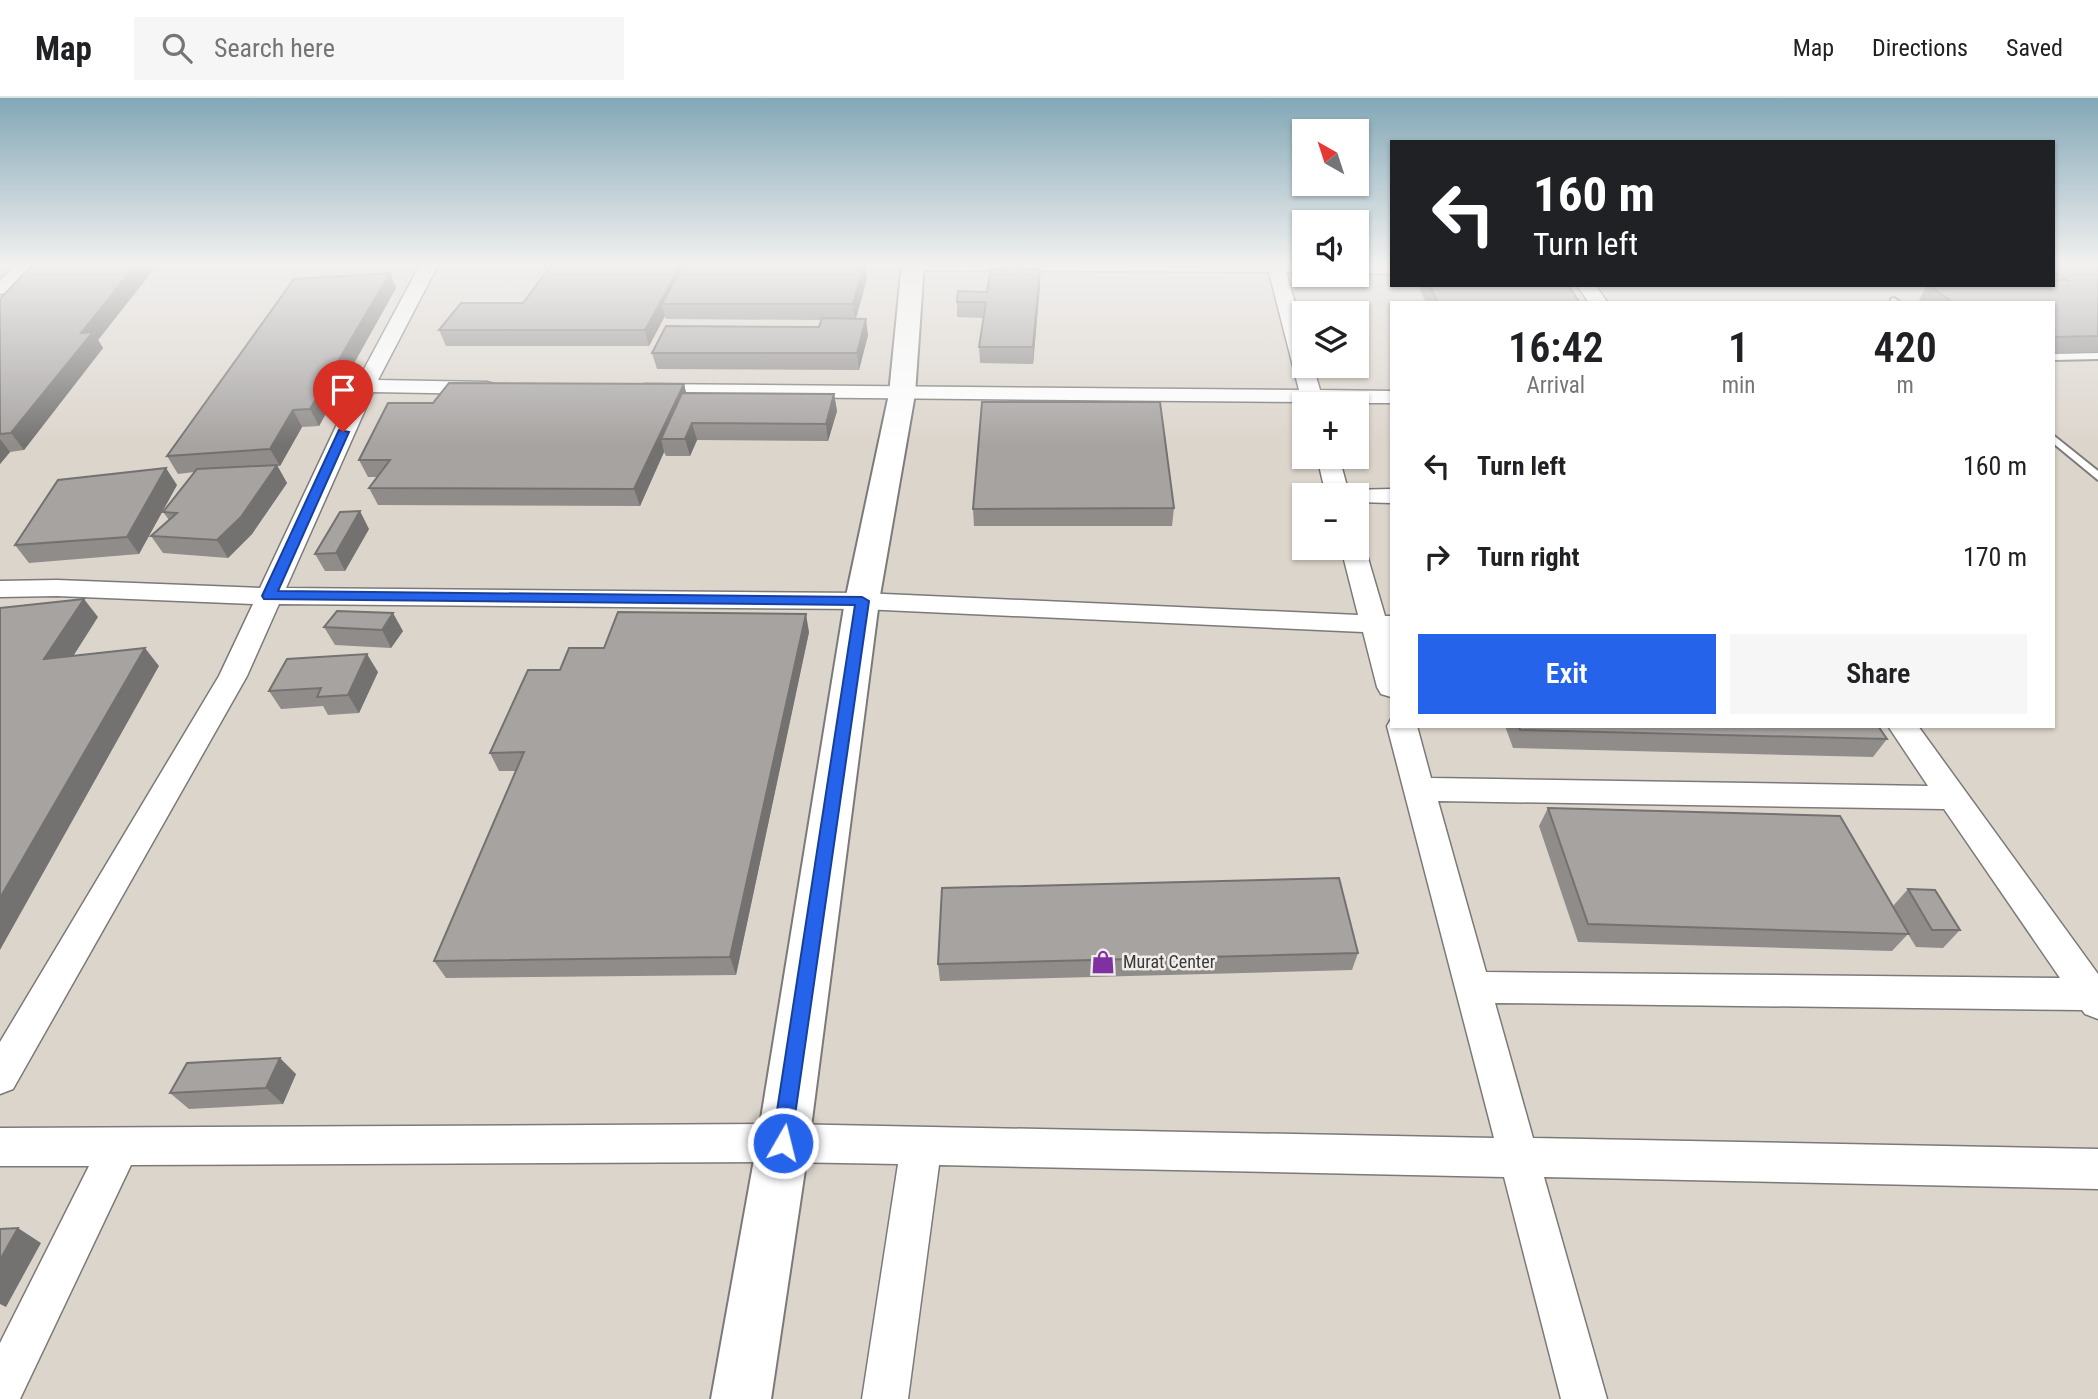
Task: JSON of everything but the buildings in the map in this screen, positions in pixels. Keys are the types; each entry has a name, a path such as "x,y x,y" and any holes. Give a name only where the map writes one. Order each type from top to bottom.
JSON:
{"street":[{"path":"0,1077 233,676 365,386 398,324"},
{"path":"741,1399 783,1143 862,601 902,394 908,324"},
{"path":"1291,324 1310,392"},
{"path":"365,386 502,388"},
{"path":"626,390 1292,400"},
{"path":"1369,398 1390,397"},
{"path":"1369,495 1390,496"},
{"path":"1358,560 1383,625 1390,679"},
{"path":"0,589 57,588 269,596 862,601 1383,625"},
{"path":"1403,728 1521,1157 1584,1399"},
{"path":"1903,728 2095,998"},
{"path":"1419,789 1953,798"},
{"path":"1474,987 2095,998"},
{"path":"0,1147 783,1143 2098,1169"},
{"path":"0,1391 120,1146"},
{"path":"885,1399 921,1147"}],"lane":[{"path":"2055,358 2098,356"},
{"path":"2055,440 2098,477"}],"shaded area":[{"path":"0,324 1292,324 1292,378 1369,378 1369,324 1390,324 1390,728 2055,728 2055,324 2098,324 2098,1399 0,1399"}],"place":[{"name":"Murat Center","path":"1103,962"}],"route":[{"path":"343,432 269,596 862,601 783,1143"}]}
